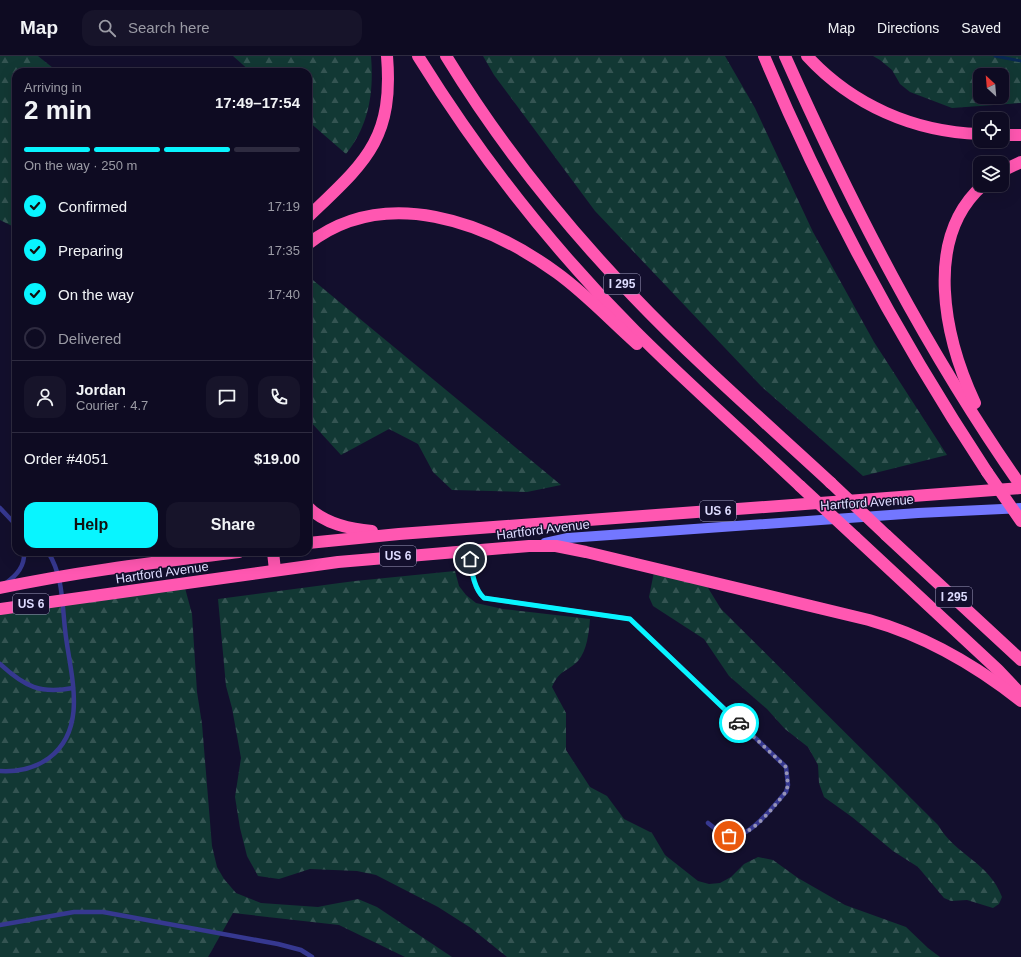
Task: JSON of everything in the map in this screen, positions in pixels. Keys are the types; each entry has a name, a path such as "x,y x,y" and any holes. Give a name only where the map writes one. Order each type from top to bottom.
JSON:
{"highway":[{"path":"312,214 358,168 374,144 385,111 388,85 387,56"},
{"path":"418,56 484,154 544,232 635,331 998,670 1021,694"},
{"name":"I 295","path":"446,56 503,142 544,196 592,252 658,321 1021,660"},
{"path":"764,56 815,170 864,267 914,356 987,472 1021,521"},
{"path":"785,56 833,160 885,262 939,358 1010,470"},
{"path":"807,56 839,85 880,110 925,127 973,133"},
{"path":"1009,135 1021,135"},
{"path":"1009,168 1021,162"},
{"name":"US 6","path":"977,192 963,209 952,234 946,263 946,309 951,342 962,374 1010,470 1021,487"},
{"path":"312,242 340,225 360,218 382,214 432,216 456,221 480,230 512,245 556,273 581,292 646,351 719,411"},
{"name":"Hartford Avenue","path":"312,543 415,533 1021,487"},
{"path":"312,510 325,519 341,526 366,530 415,533"},
{"name":"US 6","path":"522,547 556,546 586,552 884,624 930,641 958,656 1021,701"},
{"name":"Hartford Avenue","path":"0,609 275,570 359,560 522,547"},
{"name":"Hartford Avenue","path":"0,588 60,575 198,556"},
{"path":"273,556 275,570"}],"main road":[{"name":"Hartford Avenue","path":"522,547 568,538 910,513 1021,508"}],"lane":[{"path":"0,508 12,521"},
{"path":"469,551 474,582 479,594 484,598 630,619 786,767 788,785 786,792 749,830 742,835 729,836 720,832 708,823"},
{"path":"0,588 19,572 23,564 24,556"},
{"path":"0,771 14,772 30,768 43,762 58,751 70,734 74,710 73,688 64,628 60,575 50,556"},
{"path":"0,664 25,685 39,690 59,691 73,688"},
{"path":"0,925 74,912 103,912 278,944 301,950 312,957"}],"green space":[{"path":"0,56 38,56 53,68 12,68 12,226 0,220"},
{"path":"233,56 371,56 372,83 365,120 354,143 346,154 312,124 312,68 246,68"},
{"path":"483,56 725,56 755,108 813,232 874,342 947,455 863,476 761,386 595,211 494,75"},
{"path":"873,56 1021,56 1021,103 1009,104 1009,68 973,68 973,104 1007,104 952,108 910,92 900,84 892,70"},
{"path":"312,279 561,485 527,492 452,490 433,472 418,444 389,429 341,455 312,423"},
{"path":"455,571 459,586 466,595 476,603 503,609 590,619 584,652 574,665 558,677 552,687 566,713 566,750 590,787 607,796 624,819 652,833 665,855 698,881 709,884 720,883 731,877 744,864 758,857 773,860 798,878 845,905 906,927 940,957 507,957 471,928 438,907 376,875 357,871 310,869 279,879 258,876 247,856 240,828 235,797 241,758 232,708 226,686 218,599 355,581"},
{"path":"654,572 705,583 721,609 938,825 953,844 989,875 1002,897 999,904 993,908 967,900 951,901 944,898 918,867 893,851 852,817 824,797 819,783 818,765 808,747 785,729 767,709 729,676 704,639 653,606 649,597"},
{"path":"185,588 192,614 197,692 202,724 212,846 217,867 224,879 236,893 261,903 318,907 358,899 377,907 452,957 405,957 339,925 233,913 208,957 0,957 0,606"}],"waterway":[{"path":"995,56 1021,61"}],"way so far":[{"path":"729,836 742,835 749,830 786,792 788,785 786,767 739,723"}],"route":[{"path":"470,559 474,582 479,594 484,598 583,611 630,619 739,723"}]}
